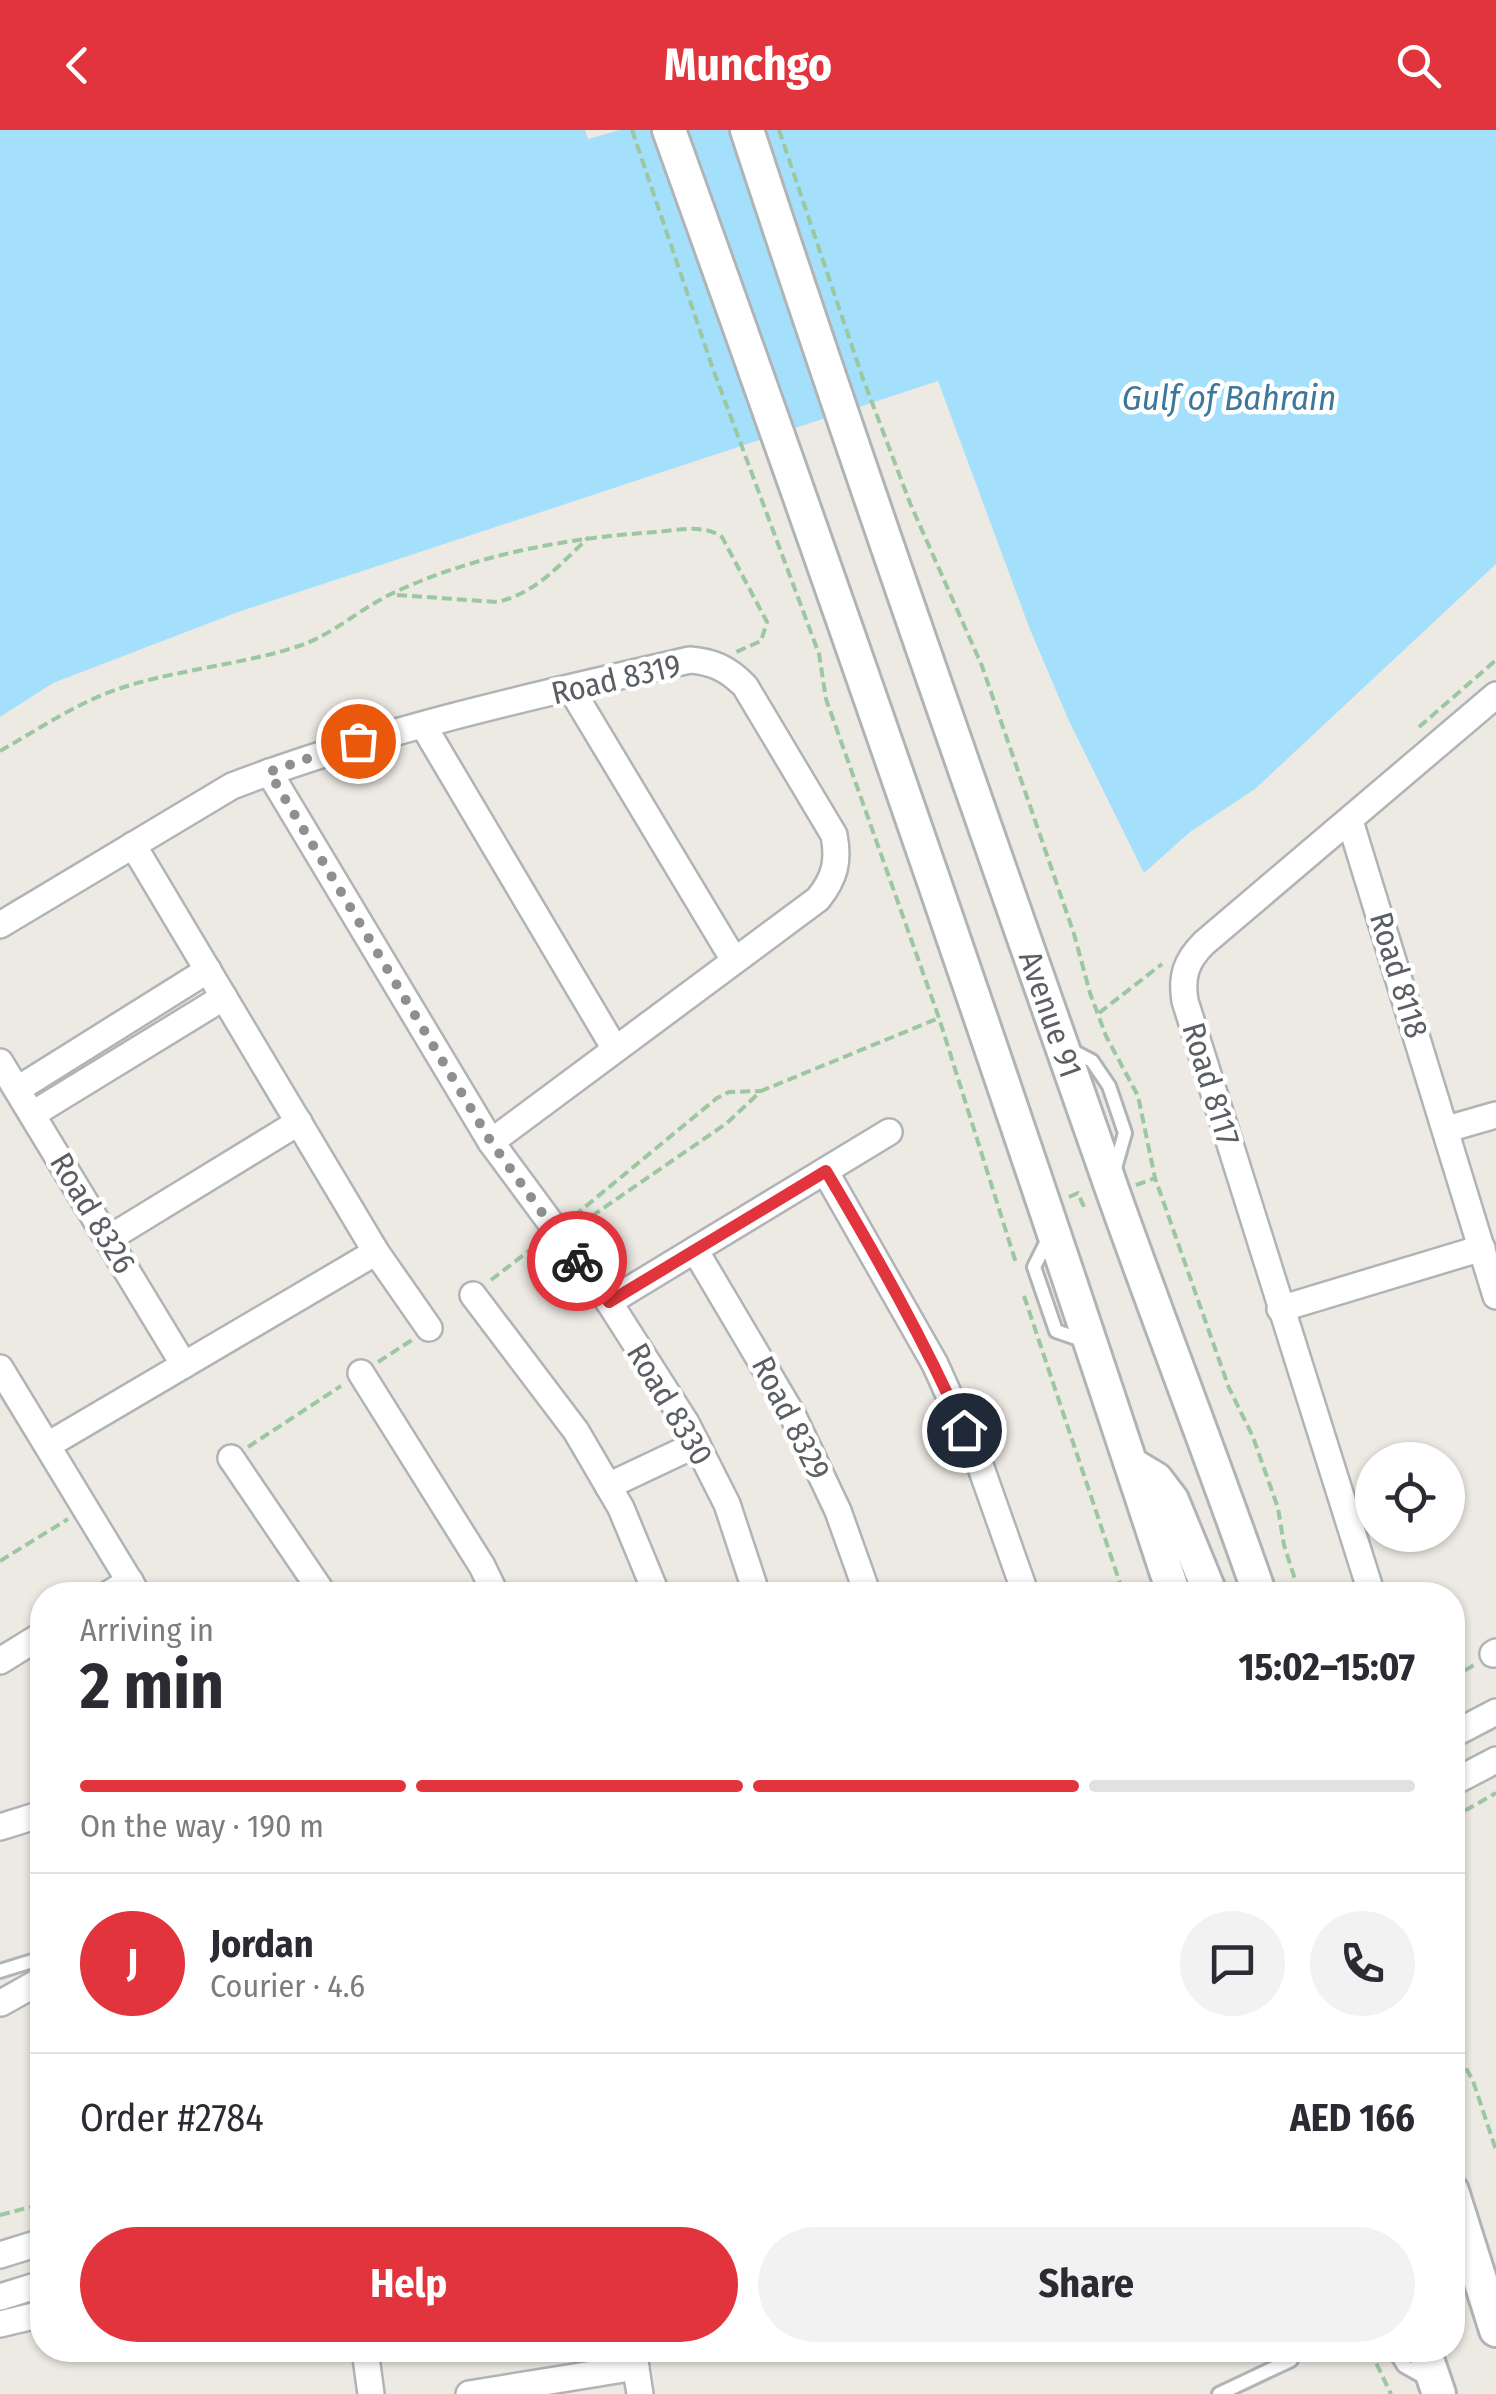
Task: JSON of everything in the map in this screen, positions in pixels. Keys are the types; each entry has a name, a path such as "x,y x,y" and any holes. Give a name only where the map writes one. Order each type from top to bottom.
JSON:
{"street":[{"name":"Avenue 91","path":"669,130 1050,1217 1170,1582"},
{"name":"Avenue 91","path":"747,130 847,433 1112,1188 1255,1582"},
{"name":"Road 8319","path":"0,925 232,786 269,772 358,741 690,660 730,670 745,686 834,835 836,870 818,898 491,1142"},
{"path":"571,689 734,960"},
{"name":"Road 8117","path":"1368,1582 1182,984 1191,956 1204,943 1496,695"},
{"path":"423,726 615,1049"},
{"name":"Road 8330","path":"269,772 491,1142 609,1302 697,1444 727,1504 753,1582"},
{"name":"Road 8118","path":"1350,821 1496,1296"},
{"path":"133,845 376,1252 430,1328"},
{"path":"18,1089 208,970"},
{"path":"33,1114 224,996"},
{"name":"Road 8326","path":"0,1062 184,1365"},
{"path":"1447,1129 1496,1115"},
{"path":"108,1238 299,1122"},
{"path":"609,1302 889,1132"},
{"path":"826,1171 935,1364 979,1462 1021,1582"},
{"path":"1280,1309 1482,1248"},
{"name":"Road 8329","path":"695,1250 792,1414 838,1511 863,1582"},
{"path":"48,1445 376,1252"},
{"path":"472,1295 576,1430 608,1486 651,1582"},
{"path":"0,1368 130,1582"},
{"path":"360,1373 490,1582"},
{"path":"608,1486 697,1444"},
{"path":"230,1458 315,1582"},
{"path":"1131,1464 1156,1479 1172,1500 1206,1582"},
{"path":"0,1661 30,1642"},
{"path":"1465,1728 1496,1712"},
{"path":"1465,1776 1496,1760"},
{"path":"0,1828 30,1818"},
{"path":"1,2003 30,1987"},
{"path":"1,2003 30,1999"},
{"path":"1465,2232 1496,2330"},
{"path":"0,2256 30,2246"},
{"path":"0,2297 30,2288"},
{"path":"0,2324 30,2317"},
{"path":"366,2362 372,2394"},
{"path":"469,2394 620,2362"},
{"path":"635,2362 640,2394"},
{"path":"1429,2362 1442,2390"}],"lane":[{"path":"0,1971 30,1962"},
{"path":"1219,2394 1287,2362"},
{"path":"1402,2362 1442,2390"}],"path":[{"path":"632,130 819,654 826,698 940,1018 1019,1275"},
{"path":"779,130 910,502 982,666 1074,934 1090,993 1106,1036 1138,1096 1155,1178 1229,1388 1253,1437 1278,1508 1296,1582"},
{"path":"0,752 107,693 300,646 391,594 486,560 589,536 712,530 722,537 767,618 767,628 760,641 708,662"},
{"path":"391,594 497,602 509,599 539,584 589,536"},
{"path":"472,1295 555,1232 716,1098 729,1092 760,1091 940,1018"},
{"path":"555,1232 589,1218 727,1123 760,1091"},
{"path":"1050,1217 1078,1193 1083,1206 1112,1188 1155,1178"},
{"path":"1022,1291 1120,1582"},
{"path":"230,1458 430,1328"},
{"path":"0,1561 86,1508"},
{"path":"1465,1811 1496,1793"},
{"path":"1465,2067 1496,2150"},
{"path":"0,2215 30,2207"},
{"path":"1376,2362 1392,2394"}],"water":[{"name":"Gulf of Bahrain","path":"0,130 585,130 588,139 620,130 1496,130 1496,564 1255,789 1190,832 1144,873 1069,721 1029,627 938,381 238,612 53,683 0,717"}],"way so far":[{"path":"358,741 269,772 491,1142 577,1261"}],"route":[{"path":"577,1261 609,1302 826,1171 935,1364 964,1430"}]}
